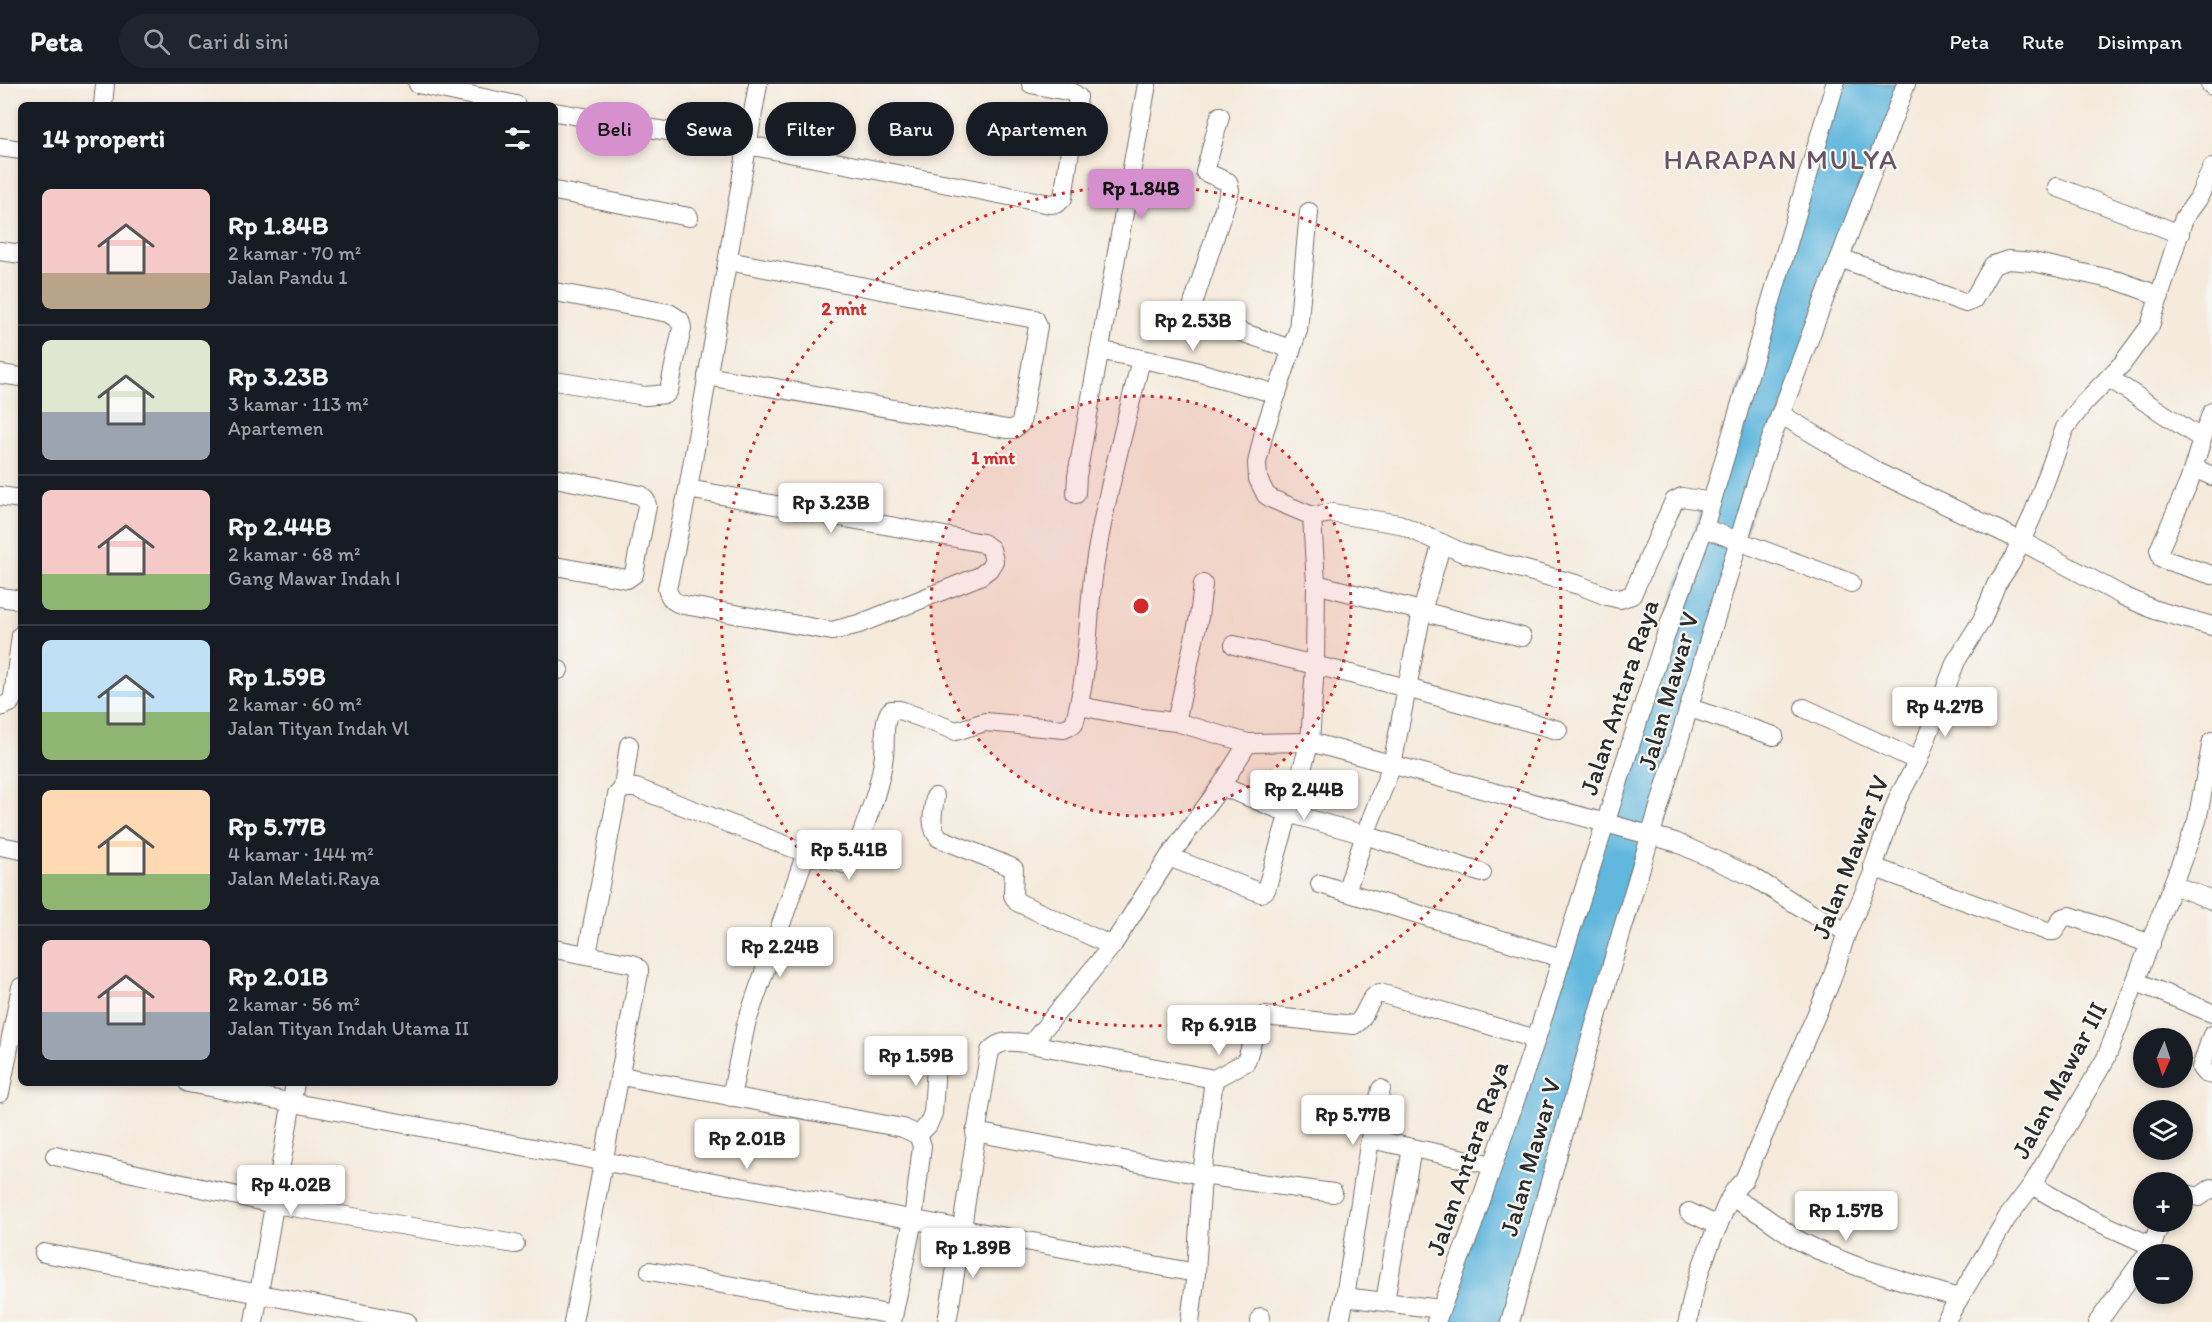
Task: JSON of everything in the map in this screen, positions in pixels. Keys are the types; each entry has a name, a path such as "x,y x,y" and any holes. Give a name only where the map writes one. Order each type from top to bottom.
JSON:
{"street":[{"path":"103,102 105,84"},
{"path":"418,84 502,102"},
{"path":"753,114 758,84"},
{"path":"753,146 1050,204 1058,203 1063,198 1078,97 1072,92 1031,84"},
{"path":"1076,494 1077,476 1147,84"},
{"name":"Jalan Antara Raya","path":"1438,1316 1536,1039 1668,628 1710,530 1712,502 1835,84"},
{"name":"Jalan Mawar V","path":"1510,1322 1566,1122 1762,463 1906,84"},
{"path":"558,113 665,131"},
{"path":"1221,117 1205,170 1208,175 1227,182 1230,190 1193,304 1194,313 1197,317 1291,349"},
{"path":"0,147 18,150"},
{"path":"688,489 983,543 991,549 994,561 989,569 980,576 859,624 832,631 684,605 669,598 667,588 688,489 746,156"},
{"name":"Jalan Mawar IV","path":"1688,1322 1693,1292 1722,1212 1734,1189 1744,1180 1831,981 1847,932 1873,873 1873,867 1898,798 1918,760 1956,661 1982,620 1996,585 2011,563 2032,518 2065,428 2084,403 2136,347 2150,326 2184,219 2198,199 2212,168"},
{"path":"2057,187 2180,234"},
{"path":"558,191 689,217"},
{"path":"1309,212 1298,330 1264,432 1257,463 1258,479 1262,490 1272,500 1312,516 1332,513 1399,524 1461,552 1578,585 1620,600 1632,595 1674,501 1682,497 1712,502"},
{"path":"0,251 18,254"},
{"path":"1840,258 1966,303 1973,300 1993,265 2008,260 2033,262 2120,281 2160,296"},
{"path":"707,376 1007,429 1014,429 1021,423 1038,326 1035,319 728,261"},
{"path":"558,293 669,313 681,320 682,328 669,390 666,394 645,396 558,382"},
{"path":"1099,350 1141,358 1277,394"},
{"path":"623,788 636,788 806,853 844,864 853,857 879,782 885,754 886,716 891,710 900,710 960,731 985,722 1064,729 1074,724 1087,664 1091,591 1102,525 1141,358"},
{"path":"0,374 18,377"},
{"path":"2109,378 2202,439"},
{"path":"2212,412 2194,468 2159,550 2162,560 2212,575"},
{"path":"1780,414 1879,473 2021,541 2123,596 2156,610 2212,626"},
{"path":"2194,468 2212,476"},
{"path":"558,479 641,495 647,506 631,578 558,567"},
{"path":"0,496 18,499"},
{"path":"1169,857 1263,893 1266,890 1310,742 1315,665 1316,584 1312,516"},
{"path":"1710,530 1851,583"},
{"path":"1346,892 1392,765 1422,611 1442,543"},
{"path":"1176,722 1199,617 1203,584"},
{"path":"1316,584 1522,637"},
{"path":"0,597 18,600"},
{"path":"1234,645 1407,688 1558,730"},
{"path":"0,707 10,703 14,697 18,662"},
{"path":"1079,706 1176,722 1248,743 1310,742 1675,842 1753,877 1812,914 1847,932"},
{"path":"1690,708 1774,736"},
{"path":"1804,708 1918,760"},
{"name":"Jalan Mawar III","path":"1945,1322 2007,1218 2032,1185 2106,1058 2197,821 2212,741"},
{"path":"1031,1044 1112,946 1169,857 1221,786 1248,743"},
{"path":"587,954 617,795 623,788 629,745"},
{"path":"1221,786 1288,813 1482,873"},
{"path":"935,797 932,824 939,838 1011,867 1014,869 1013,895 1017,902 1112,946"},
{"path":"0,846 18,849"},
{"path":"731,1097 746,1024 806,853"},
{"path":"1873,867 2047,931 2054,931 2062,918 2070,916 2151,944"},
{"path":"1320,884 1561,958"},
{"path":"2173,885 2212,900"},
{"path":"558,949 633,964 639,969 621,1076 573,1322"},
{"path":"2137,981 2212,1013"},
{"path":"947,1322 963,1230 975,1132 990,1052 995,1045 1006,1041 1031,1044 1214,1079 1246,1062 1259,1019 1264,1016 1357,1025 1373,997 1379,993 1395,995 1536,1039"},
{"path":"0,1093 18,1004"},
{"path":"2212,1035 2201,1068 2205,1073 2212,1075"},
{"path":"918,1135 931,1120 933,1113 937,1049"},
{"path":"621,1076 903,1128 918,1135 922,1146 913,1220 892,1319 650,1271"},
{"path":"1190,1322 1196,1273 1202,1175 1214,1079"},
{"path":"203,1086 1196,1273"},
{"path":"254,1322 295,1086"},
{"path":"1381,1089 1370,1140 1343,1309 1385,1301 1438,1316"},
{"path":"975,1132 1202,1175 1333,1193"},
{"path":"1370,1140 1492,1165"},
{"path":"1385,1301 1413,1148"},
{"path":"55,1156 274,1204 515,1244"},
{"path":"2032,1185 2133,1245"},
{"path":"2193,1196 2198,1197 2212,1188"},
{"path":"1731,1197 1796,1239 1826,1254 1859,1267 1958,1298"},
{"path":"1689,1212 1718,1226"},
{"path":"44,1253 406,1322"},
{"path":"2097,1322 2133,1272"}],"water":[{"path":"1835,84 1906,84 1780,414 1510,1322 1436,1322 1536,1039"}],"district":[{"name":"HARAPAN MULYA","path":"1781,159"}]}
